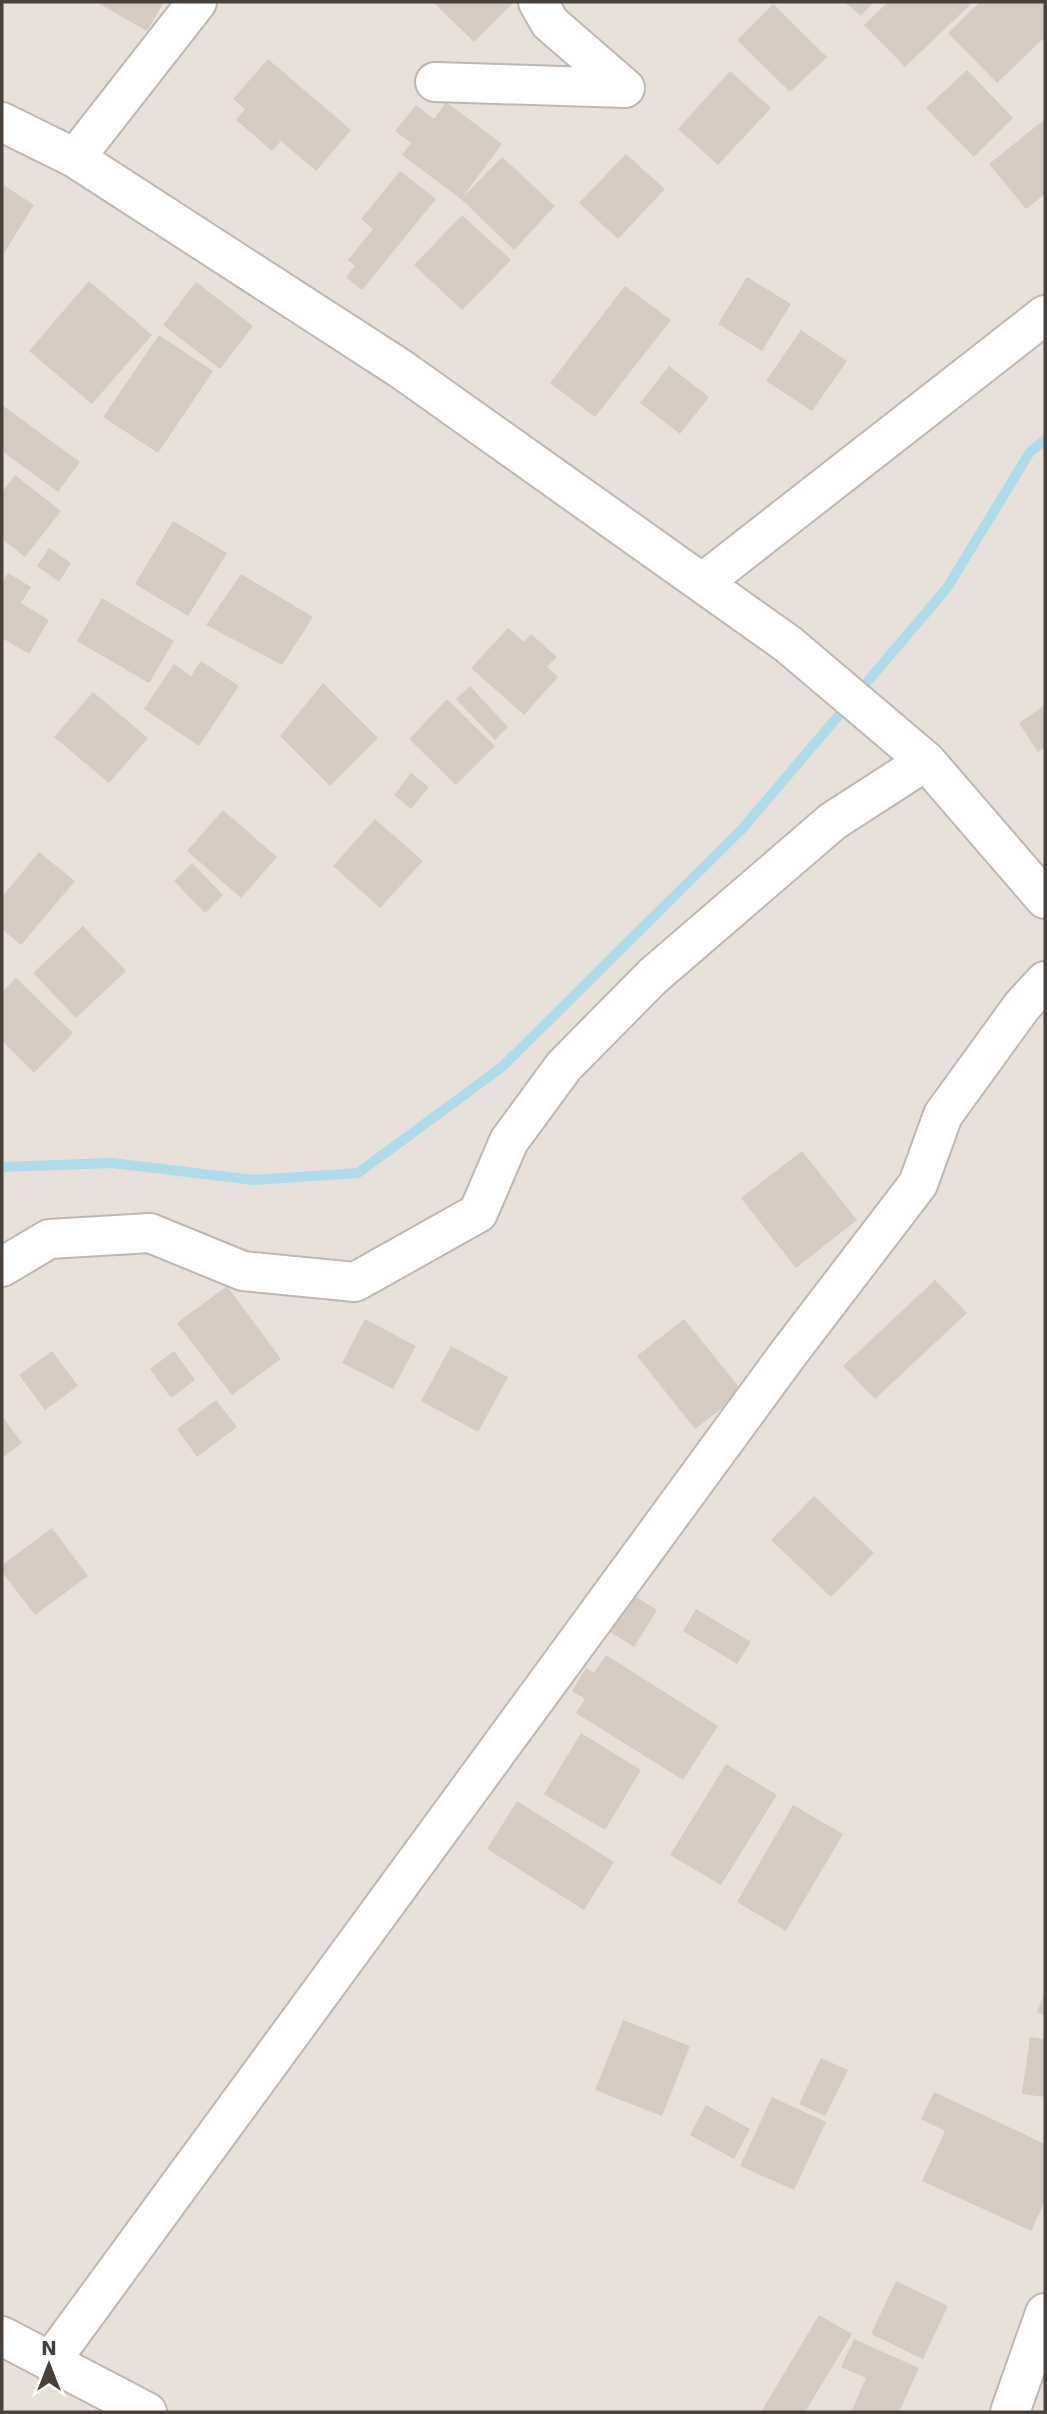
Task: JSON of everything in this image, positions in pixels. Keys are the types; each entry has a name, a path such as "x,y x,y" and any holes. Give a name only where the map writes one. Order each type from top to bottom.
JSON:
{"street":[{"path":"75,158 197,2"},
{"path":"435,82 625,88 550,23 538,2"},
{"path":"2,122 75,158 401,369 788,643 926,761 1045,900"},
{"path":"702,583 1045,315"},
{"path":"2,1267 49,1239 150,1233 243,1271 355,1282 478,1213 509,1141 564,1066 653,976 823,829 926,761"},
{"path":"50,2362 788,1354 918,1184 943,1115 1022,1006 1045,981"},
{"path":"1010,2412 1045,2313"},
{"path":"2,2336 147,2412"}],"shaded area":[{"path":"2,2 1045,2 1045,2412 2,2412"}],"building":[{"path":"96,2 164,2 147,31"},
{"path":"433,2 514,2 474,42"},
{"path":"844,2 874,2 861,16"},
{"path":"888,2 973,2 905,67 864,25"},
{"path":"980,2 1045,2 1045,37 997,83 948,33"},
{"path":"773,4 827,57 790,92 737,40"},
{"path":"268,59 351,130 316,171 281,141 272,151 236,120 245,109 233,99"},
{"path":"967,70 1013,118 974,157 926,108"},
{"path":"730,71 771,108 718,165 678,129"},
{"path":"446,102 502,144 461,199 402,155 411,143 395,131 416,105 434,119"},
{"path":"1045,119 1045,194 1026,209 989,164"},
{"path":"626,154 665,189 618,239 579,203"},
{"path":"502,157 555,206 514,250 461,199"},
{"path":"400,171 436,199 362,290 346,277 355,266 348,260 373,229 361,219"},
{"path":"2,184 34,205 2,256"},
{"path":"462,215 511,260 462,310 414,265"},
{"path":"747,277 791,304 762,351 718,324"},
{"path":"89,281 152,335 92,404 29,351"},
{"path":"196,282 253,326 220,369 163,325"},
{"path":"625,286 671,320 595,417 550,383"},
{"path":"801,330 847,361 812,411 766,381"},
{"path":"159,335 213,371 158,453 103,417"},
{"path":"669,366 709,397 680,434 640,403"},
{"path":"2,405 80,462 58,492 2,451"},
{"path":"15,475 61,511 25,557 2,539 2,492"},
{"path":"173,521 227,553 188,616 135,584"},
{"path":"49,548 71,563 59,582 37,566"},
{"path":"8,573 31,587 21,603 49,620 29,654 2,638 2,584"},
{"path":"241,574 313,617 282,665 206,625"},
{"path":"102,598 174,641 149,683 77,641"},
{"path":"508,628 524,642 531,634 557,657 547,667 558,677 524,715 471,668"},
{"path":"201,661 239,686 199,746 144,709 174,664 191,676"},
{"path":"323,683 378,738 330,786 280,736"},
{"path":"470,686 508,727 495,740 456,699"},
{"path":"93,692 148,738 109,783 54,737"},
{"path":"447,699 495,746 456,785 409,739"},
{"path":"1045,705 1045,748 1038,752 1019,723"},
{"path":"411,773 429,787 411,809 394,795"},
{"path":"223,810 277,857 241,898 187,851"},
{"path":"375,819 423,861 380,908 333,866"},
{"path":"39,852 75,881 21,945 2,929 2,897"},
{"path":"192,863 223,895 205,913 174,881"},
{"path":"83,926 126,971 76,1018 33,973"},
{"path":"16,978 73,1033 34,1073 2,1041 2,992"},
{"path":"802,1151 857,1220 796,1268 741,1198"},
{"path":"935,1280 967,1313 875,1399 843,1366"},
{"path":"227,1286 281,1359 232,1395 177,1323"},
{"path":"365,1319 416,1346 393,1389 342,1363"},
{"path":"684,1319 743,1392 695,1429 637,1356"},
{"path":"451,1346 508,1377 478,1432 421,1401"},
{"path":"52,1351 78,1386 45,1410 19,1375"},
{"path":"174,1351 195,1380 171,1398 150,1369"},
{"path":"216,1400 237,1427 197,1457 177,1429"},
{"path":"2,1416 22,1443 2,1458"},
{"path":"814,1496 874,1553 831,1597 771,1540"},
{"path":"52,1528 88,1576 35,1615 2,1572 2,1565"},
{"path":"630,1593 657,1610 634,1647 607,1630"},
{"path":"696,1609 751,1642 737,1664 683,1631"},
{"path":"606,1655 718,1726 683,1780 576,1713 585,1699 572,1691 586,1668 594,1673"},
{"path":"581,1733 641,1770 605,1830 544,1794"},
{"path":"726,1764 777,1795 721,1885 670,1855"},
{"path":"517,1801 614,1862 584,1910 487,1849"},
{"path":"793,1805 843,1834 786,1931 737,1902"},
{"path":"1045,1993 1045,2016 1037,2012"},
{"path":"623,2020 690,2046 662,2116 595,2090"},
{"path":"1030,2037 1045,2039 1045,2097 1022,2094"},
{"path":"821,2058 848,2070 825,2116 799,2104"},
{"path":"934,2092 1045,2144 1045,2201 1031,2231 922,2181 945,2131 921,2119"},
{"path":"772,2097 826,2122 794,2190 740,2166"},
{"path":"706,2105 750,2129 734,2159 690,2135"},
{"path":"896,2281 948,2306 923,2359 871,2334"},
{"path":"819,2315 852,2334 805,2412 761,2412"},
{"path":"854,2339 919,2368 899,2412 851,2412 866,2378 841,2367"}],"waterway":[{"path":"2,1167 112,1163 254,1180 358,1173 502,1067 743,828 947,588 1030,452 1045,440"}]}
